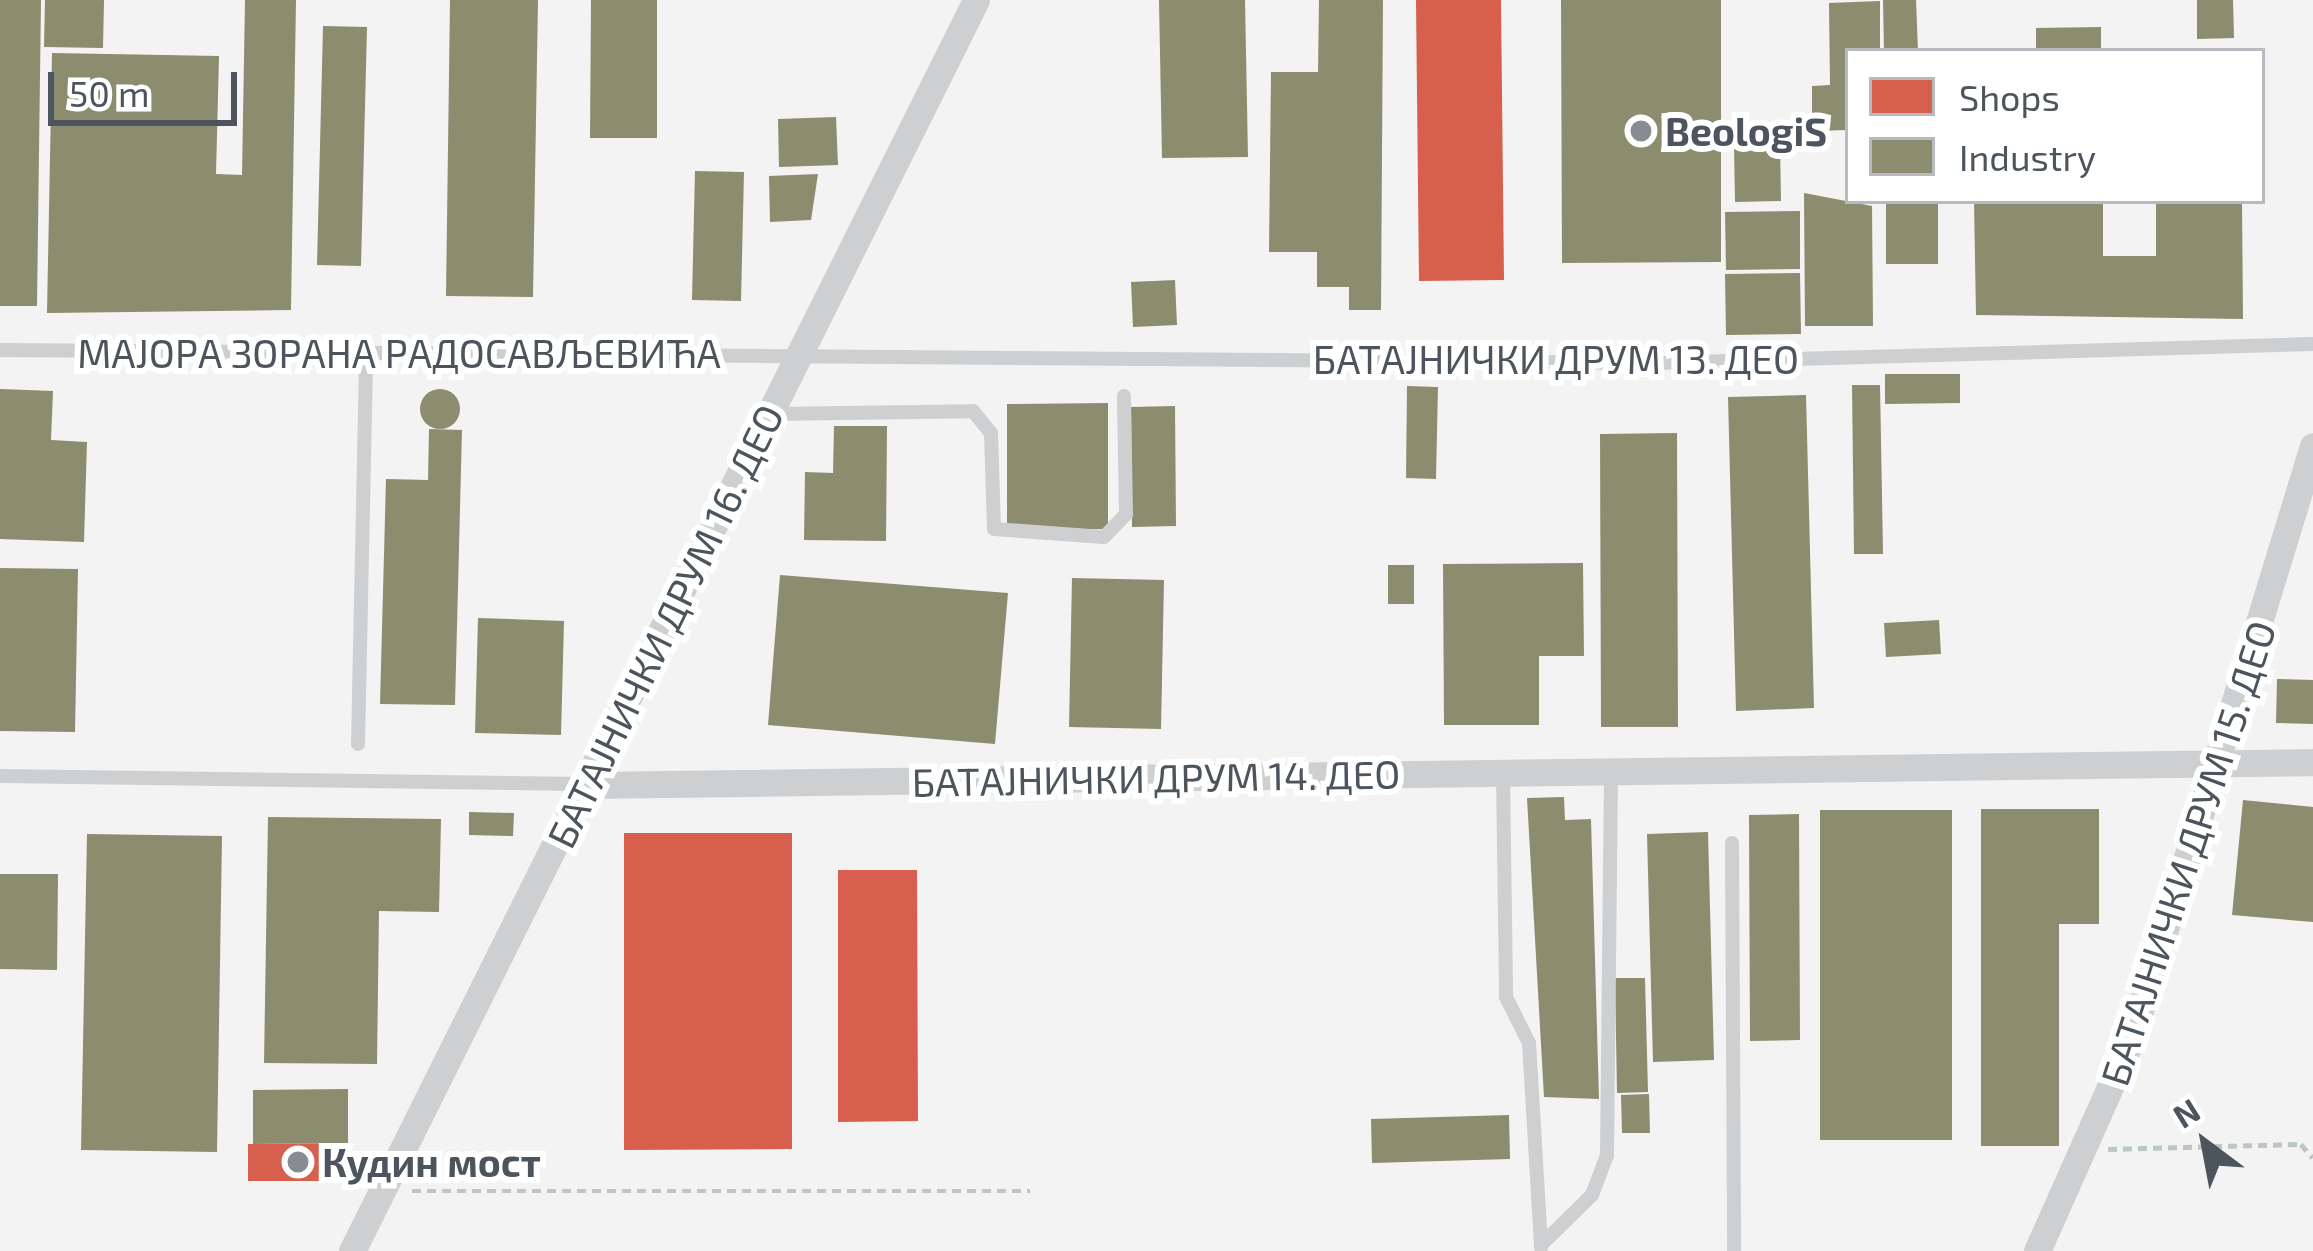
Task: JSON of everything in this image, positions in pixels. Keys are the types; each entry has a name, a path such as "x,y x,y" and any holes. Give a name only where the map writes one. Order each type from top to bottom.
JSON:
{"street":[{"name":"БАТАЈНИЧКИ ДРУМ 16. ДЕО","path":"352,1251 976,0"},
{"name":"БАТАЈНИЧКИ ДРУМ 15. ДЕО","path":"2037,1251 2090,1149 2313,446"},
{"name":"БАТАЈНИЧКИ ДРУМ 14. ДЕО","path":"588,784 2313,762"}],"lane":[{"name":"БАТАЈНИЧКИ ДРУМ 13. ДЕО","path":"799,355 1659,363 2313,344"},
{"name":"МАЈОРА ЗОРАНА РАДОСАВЉЕВИЋА","path":"0,350 799,355"},
{"path":"358,744 366,353"},
{"path":"770,414 974,411 991,433 994,529 1104,538 1126,514 1124,396"},
{"path":"1541,1248 1592,1195 1607,1155 1611,772"},
{"path":"1503,774 1506,997 1528,1043 1541,1248"},
{"name":"БАТАЈНИЧКИ ДРУМ 14. ДЕО","path":"0,776 588,784"},
{"path":"1732,843 1734,1251"}],"path":[{"path":"2090,1149 2301,1144 2313,1158"},
{"path":"379,1191 1030,1191"}],"building: Shops":[{"path":"1416,0 1501,0 1504,280 1419,281"},
{"path":"624,833 792,833 792,1149 624,1150"},
{"path":"838,870 917,870 918,1121 838,1122"},
{"name":"Кудин мост","path":"348,1143 349,1181 248,1181 248,1144"}],"building: Industry":[{"path":"0,0 41,0 37,306 0,306"},
{"path":"45,0 104,0 103,48 44,47"},
{"path":"245,0 296,0 291,310 47,313 52,53 219,56 216,174 242,175"},
{"path":"450,0 538,0 533,297 446,296"},
{"path":"591,0 657,0 657,138 590,138"},
{"path":"1159,0 1245,0 1248,157 1162,158"},
{"path":"1319,0 1383,0 1381,310 1349,310 1349,287 1317,287 1317,252 1269,252 1271,72 1318,72"},
{"name":"BeologiS","path":"1561,0 1721,0 1721,262 1562,263"},
{"path":"1883,0 1916,0 1918,48 1884,48"},
{"path":"2197,0 2233,0 2234,38 2197,39"},
{"path":"1880,1 1880,48 1845,48 1845,130 1812,131 1812,86 1830,85 1829,3"},
{"path":"323,26 367,27 361,266 317,265"},
{"path":"2101,27 2101,48 2036,48 2036,28"},
{"path":"836,117 838,165 779,167 778,119"},
{"path":"1780,145 1781,201 1735,202 1734,146"},
{"path":"695,171 744,172 741,301 692,300"},
{"path":"818,174 811,220 770,222 769,176"},
{"path":"1804,193 1872,206 1873,326 1805,326"},
{"path":"1886,204 1938,204 1938,264 1886,264"},
{"path":"1974,204 2103,204 2103,256 2156,256 2156,204 2242,204 2243,319 1976,315"},
{"path":"1800,211 1800,269 1726,270 1725,212"},
{"path":"1800,273 1801,334 1726,335 1725,274"},
{"path":"1175,280 1177,325 1133,327 1131,282"},
{"path":"1885,374 1960,374 1960,403 1885,404"},
{"path":"1852,385 1880,385 1883,554 1854,554"},
{"path":"1407,386 1438,387 1436,479 1406,478"},
{"path":"0,389 53,391 51,440 87,442 84,542 0,539"},
{"path":"440,389 454,395 460,409 454,423 440,429 426,423 420,409 426,395"},
{"path":"1806,395 1814,708 1736,711 1728,397"},
{"path":"1108,403 1108,529 1007,529 1007,404"},
{"path":"1175,406 1176,526 1132,527 1131,407"},
{"path":"834,426 887,426 886,541 804,540 805,472 833,473"},
{"path":"429,429 462,430 455,705 380,704 386,479 428,480"},
{"path":"1677,433 1678,727 1601,727 1600,434"},
{"path":"1583,563 1584,656 1539,656 1539,725 1444,725 1443,564"},
{"path":"1388,565 1414,565 1414,604 1388,604"},
{"path":"0,568 78,569 75,732 0,731"},
{"path":"780,575 1008,593 995,744 768,725"},
{"path":"1072,578 1164,580 1161,729 1069,727"},
{"path":"478,618 564,621 561,735 475,733"},
{"path":"1939,620 1941,654 1886,657 1884,623"},
{"path":"2277,679 2313,680 2313,724 2276,723"},
{"path":"1564,797 1565,820 1591,819 1599,1099 1544,1097 1527,798"},
{"path":"2243,800 2313,807 2313,922 2232,915"},
{"path":"1981,809 2099,809 2099,924 2059,924 2059,1146 1981,1146"},
{"path":"1820,810 1952,810 1952,1140 1820,1140"},
{"path":"469,812 514,813 513,836 469,835"},
{"path":"1799,814 1800,1040 1750,1041 1749,815"},
{"path":"268,817 441,819 439,912 379,911 377,1064 264,1063"},
{"path":"1708,832 1714,1060 1653,1062 1647,834"},
{"path":"87,834 222,836 217,1152 81,1150"},
{"path":"0,874 58,874 57,970 0,969"},
{"path":"1615,978 1645,978 1648,1092 1617,1093"},
{"path":"348,1089 348,1143 253,1144 253,1090"},
{"path":"1649,1094 1650,1133 1622,1133 1621,1095"},
{"path":"1509,1115 1510,1159 1372,1163 1371,1119"}],"place":[{"name":"BeologiS","path":"1641,131"},
{"name":"Кудин мост","path":"298,1162"}]}
